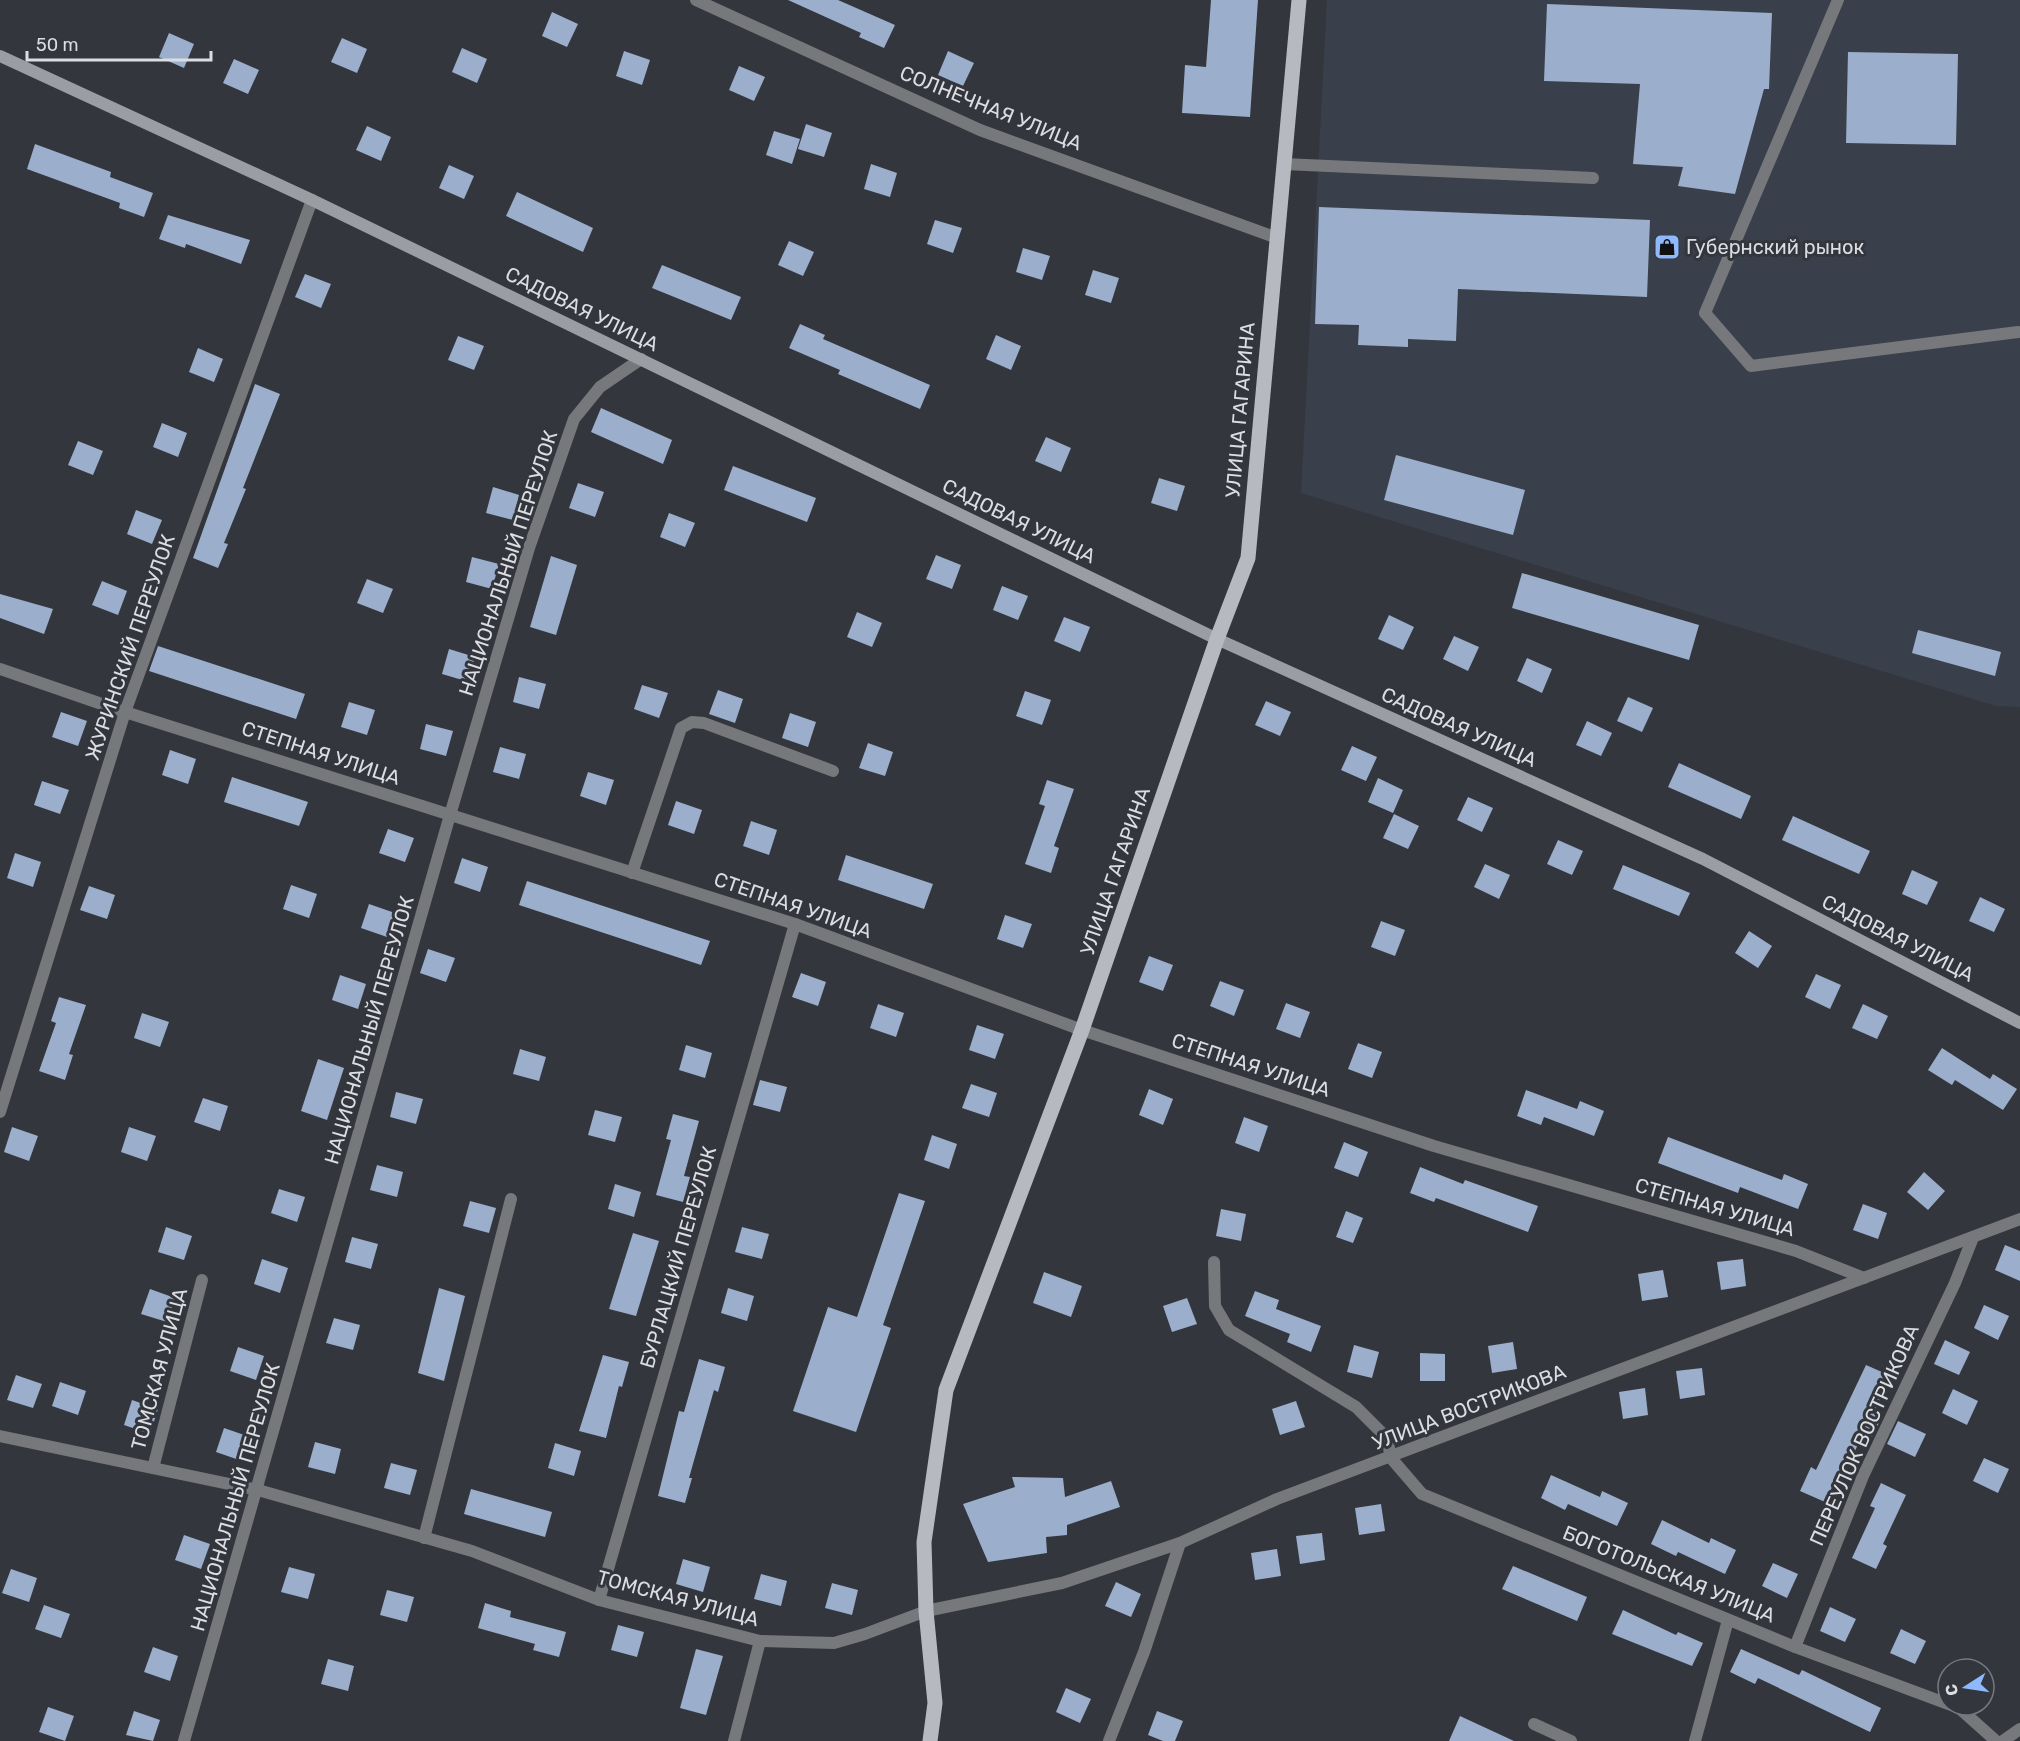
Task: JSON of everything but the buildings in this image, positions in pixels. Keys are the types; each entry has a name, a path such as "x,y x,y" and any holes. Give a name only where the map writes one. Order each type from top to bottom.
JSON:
{"main road":[{"name":"УЛИЦА ГАГАРИНА","path":"930,1741 935,1703 926,1611 924,1542 946,1390 1082,1030 1248,558 1299,0"}],"street":[{"name":"СОЛНЕЧНАЯ УЛИЦА","path":"696,0 980,130 1277,238"},
{"path":"1838,0 1705,313 1751,366 2018,332"},
{"name":"САДОВАЯ УЛИЦА","path":"0,56 312,200 1218,639 1703,859 2020,1023"},
{"path":"1284,164 1593,178"},
{"name":"ЖУРИНСКИЙ ПЕРЕУЛОК","path":"0,1112 125,712 312,200"},
{"name":"НАЦИОНАЛЬНЫЙ ПЕРЕУЛОК","path":"184,1741 258,1490 450,814 530,548 574,419 600,387 641,359"},
{"name":"СТЕПНАЯ УЛИЦА","path":"0,669 125,712 795,924 1082,1030 1434,1146 1796,1251 1864,1278"},
{"path":"632,873 681,728 692,722 704,723 833,771"},
{"name":"БУРЛАЦКИЙ ПЕРЕУЛОК","path":"599,1600 795,924"},
{"path":"424,1538 511,1199"},
{"name":"УЛИЦА ВОСТРИКОВА","path":"926,1611 1062,1583 1180,1543 1277,1499 1864,1278 1972,1240 2020,1220"},
{"name":"ПЕРЕУЛОК ВОСТРИКОВА","path":"1796,1647 1863,1476 1955,1283 1972,1240"},
{"name":"БОГОТОЛЬСКАЯ УЛИЦА","path":"1214,1262 1215,1306 1229,1330 1356,1407 1387,1438 1391,1458 1422,1494 1728,1620 1936,1699"},
{"name":"ТОМСКАЯ УЛИЦА","path":"153,1468 202,1280"},
{"name":"ТОМСКАЯ УЛИЦА","path":"0,1436 258,1490 472,1551 599,1600 760,1641 834,1643 926,1611"},
{"path":"1109,1741 1144,1652 1180,1543"},
{"path":"1695,1741 1728,1620"},
{"path":"734,1741 760,1641"},
{"name":"БОГОТОЛЬСКАЯ УЛИЦА","path":"1969,1717 1996,1741"},
{"path":"1534,1724 1570,1741"},
{"path":"2003,1741 2020,1729"}],"shaded area":[{"name":"Губернский рынок","path":"1327,0 2020,0 2020,707 1996,706 1301,493"}],"place":[{"name":"Губернский рынок","path":"1667,247"}]}
